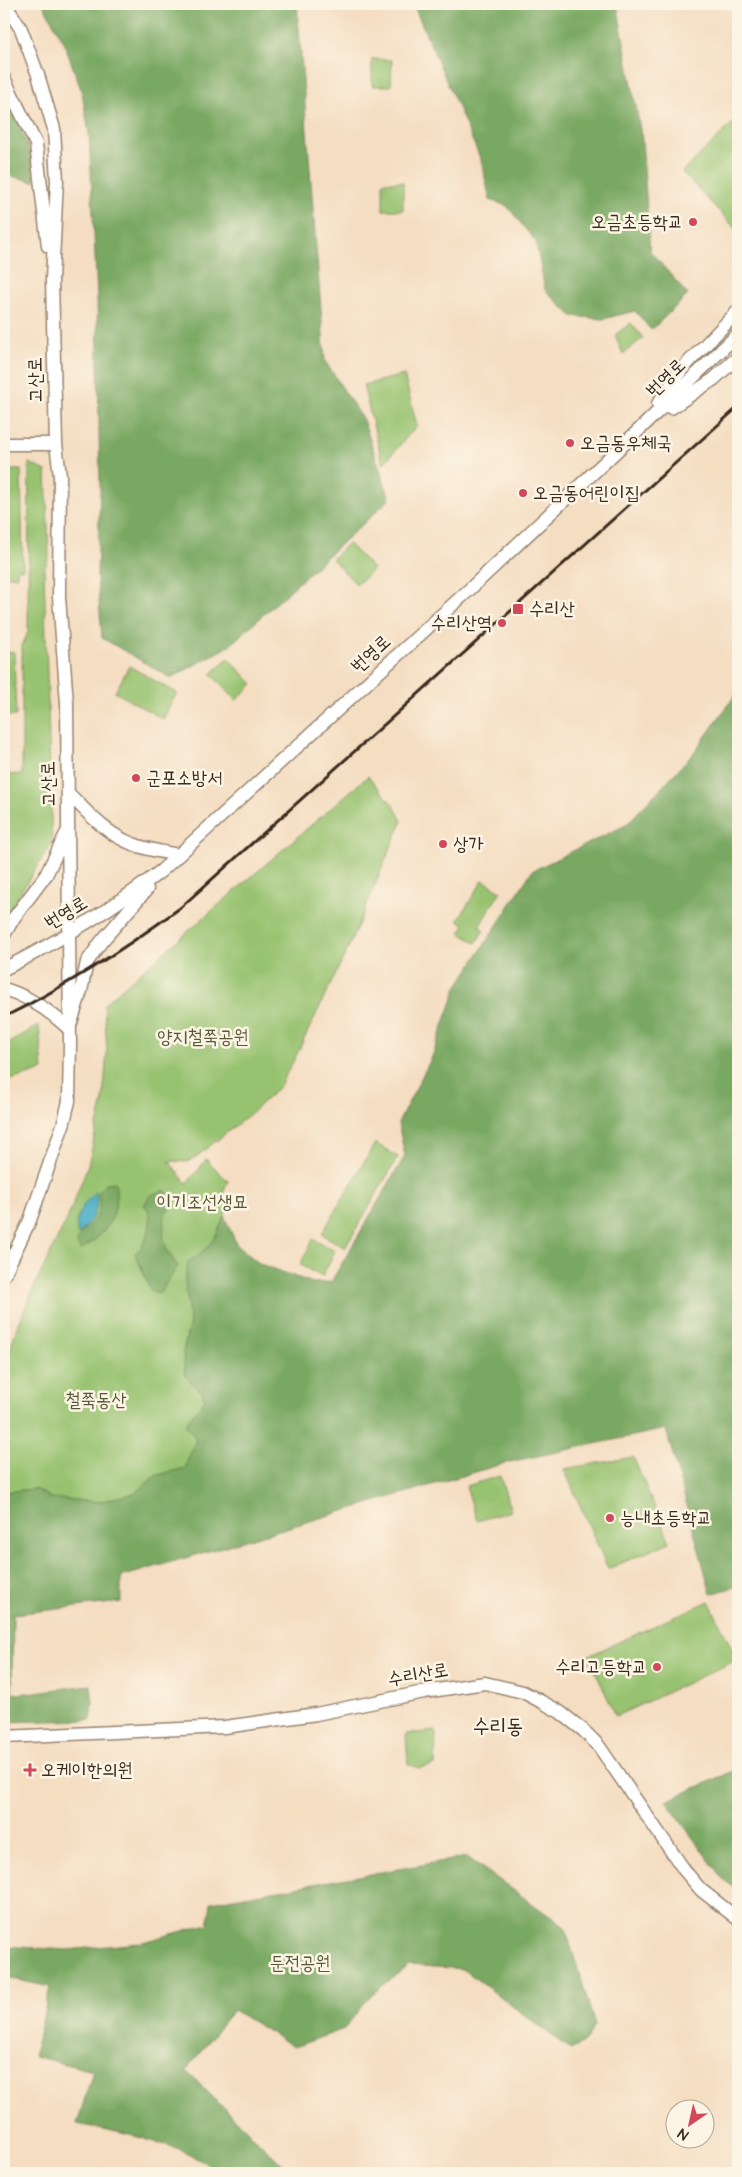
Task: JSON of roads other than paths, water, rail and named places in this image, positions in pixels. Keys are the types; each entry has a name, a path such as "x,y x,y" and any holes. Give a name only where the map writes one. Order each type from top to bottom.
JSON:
{"street":[{"name":"고산로","path":"4,4 20,29 38,75 54,128 57,181 52,280 56,444 60,476 59,597 67,703 70,934 69,1102 64,1122 30,1220 4,1276"},
{"name":"고산로","path":"4,78 36,144 52,280"},
{"path":"642,427 682,370 738,311"},
{"name":"번영로","path":"4,969 70,934 132,894 161,871 470,589 738,334"},
{"path":"642,427 714,379 738,357"},
{"path":"4,444 56,444"},
{"path":"69,794 103,827 124,840 145,848 179,855"},
{"path":"4,935 13,919 46,875 68,830"},
{"path":"4,989 17,992 43,1008 69,1029 81,992 87,962 101,942 161,871"},
{"name":"수리산로","path":"4,1737 225,1727 316,1714 424,1692 485,1683 523,1692 560,1712 583,1730 611,1762 658,1835 685,1871 701,1890 738,1919"}],"water":[{"path":"96,1192 97,1199 93,1216 78,1235 77,1222 80,1211"}],"railway":[{"path":"4,1017 50,993 95,966 180,908 738,407"}],"place":[{"name":"오금초등학교","path":"693,222"},
{"name":"오금동우체국","path":"570,443"},
{"name":"오금동어린이집","path":"523,493"},
{"name":"수리산","path":"518,609"},
{"name":"수리산역","path":"502,623"},
{"name":"군포소방서","path":"136,778"},
{"name":"상가","path":"443,844"},
{"name":"능내초등학교","path":"610,1518"},
{"name":"수리고등학교","path":"657,1667"},
{"name":"오케이한의원","path":"30,1770"}],"district":[{"name":"수리동","path":"498,1726"}],"park label":[{"name":"양지철쭉공원","path":"203,1037"},
{"name":"이기조선생묘","path":"202,1202"},
{"name":"철쭉동산","path":"96,1400"},
{"name":"둔전공원","path":"300,1963"}]}
